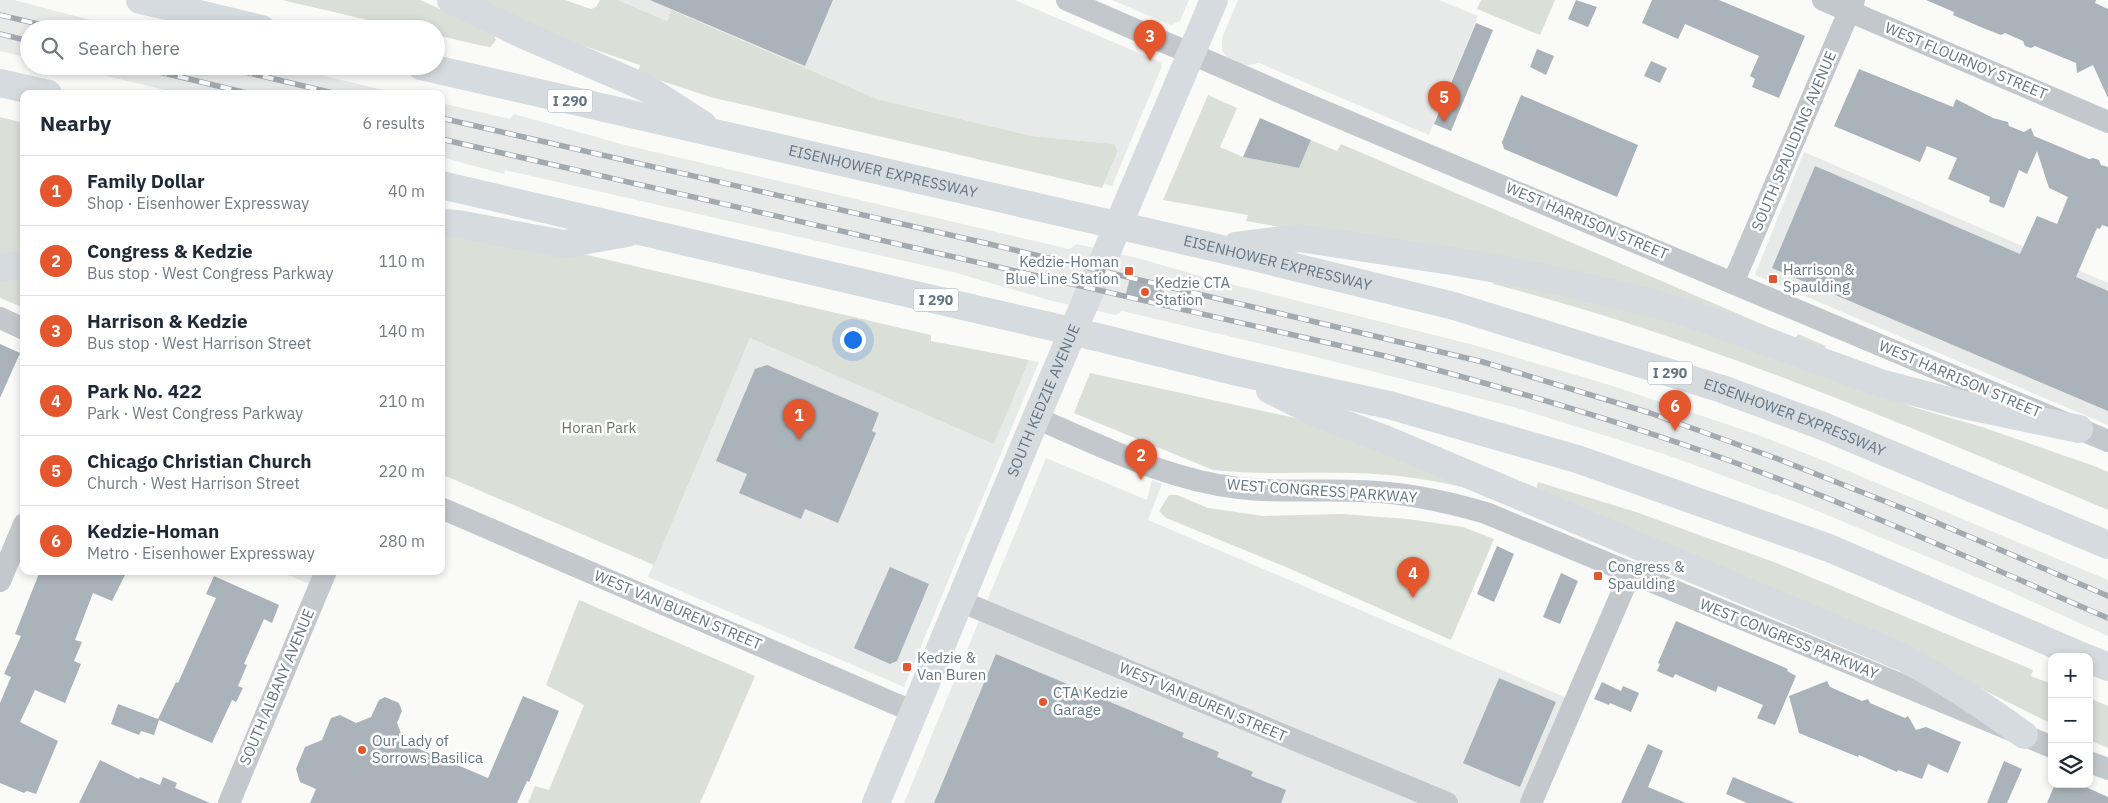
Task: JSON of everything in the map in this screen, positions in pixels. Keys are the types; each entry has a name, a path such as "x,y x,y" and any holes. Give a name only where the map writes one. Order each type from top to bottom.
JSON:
{"main road":[{"path":"140,0 224,20"},
{"path":"451,0 526,36 646,88 719,135"},
{"name":"SOUTH KEDZIE AVENUE","path":"876,803 1036,418 1214,0"},
{"name":"EISENHOWER EXPRESSWAY","path":"445,71 1217,248 1454,306 1722,389 1820,425 2108,545"},
{"path":"0,83 31,90"},
{"name":"I 290","path":"445,186 1105,339 1233,371 1389,405 1577,459 1829,548 2075,653"},
{"path":"445,223 564,244 640,231"},
{"path":"1217,248 1299,238 1537,276 1657,304 1705,319 1880,383 1964,405 2079,429"},
{"path":"0,268 20,265"},
{"path":"1233,371 1323,416 1382,438 1902,657 1967,694 2024,735"},
{"path":"2093,661 2108,667"}],"street":[{"name":"WEST HARRISON STREET","path":"1067,0 1307,104 2108,441"},
{"name":"WEST FLOURNOY STREET","path":"1823,0 1851,6 2108,122"},
{"name":"SOUTH SPAULDING AVENUE","path":"1733,282 1851,6"},
{"path":"0,318 20,326"},
{"name":"WEST CONGRESS PARKWAY","path":"1036,418 1144,465 1200,481 1238,488 1370,492 1415,496 1486,513 2048,745"},
{"name":"WEST VAN BUREN STREET","path":"445,510 914,712"},
{"path":"0,581 20,534"},
{"path":"1531,803 1630,574"},
{"name":"SOUTH ALBANY AVENUE","path":"229,803 324,575"},
{"name":"WEST VAN BUREN STREET","path":"960,601 1447,803"},
{"path":"2093,764 2108,770"}],"shaded area":[{"path":"0,0 14,0 91,20 20,20 20,56 0,51"},
{"path":"618,0 1015,0 1160,62 1162,66 1112,186 1104,184 1118,151 1114,144 1032,136 877,99 673,10 667,21"},
{"path":"1112,0 1189,0 1180,21 1171,25"},
{"path":"1238,0 1439,0 1478,16 1429,135 1259,63 1245,66 1227,57 1222,51 1222,38"},
{"path":"103,75 321,75 383,90 165,90"},
{"path":"445,104 510,119 514,114 625,145 1069,249 1077,244 1474,345 1613,386 1750,432 1815,457 2108,580 2108,636 2000,587 1798,503 1664,454 1517,408 1308,355 1122,311 1116,315 1052,301 953,272 505,170 504,174 445,158"},
{"path":"1804,152 2108,283 2108,425 1755,275"},
{"path":"750,338 994,443 1029,360 1039,362 904,687 648,577"},
{"path":"1046,458 1147,500 1152,480 1162,484 1148,520 1567,698 1523,803 904,803"},
{"path":"288,575 315,575 311,585"}],"green space":[{"path":"282,0 420,0 493,33 496,40 490,47 445,37 445,20 368,20"},
{"path":"479,0 565,0 591,9 596,7 600,0 618,0 667,21 672,10 877,99 1032,136 1114,144 1118,151 1102,188 710,97 638,73 640,65 560,38"},
{"path":"1481,0 1555,0 1540,35 1477,9"},
{"path":"1208,95 1237,108 1220,147 1243,157 1299,168 1311,140 1337,151 1341,144 1790,336 1796,338 1798,334 1826,346 1824,350 1325,235 1246,221 1248,215 1163,200"},
{"path":"0,117 20,122 20,252 0,255"},
{"name":"Horan Park","path":"445,236 570,251 931,335 931,341 1029,360 994,444 750,338 654,565 445,476"},
{"path":"20,274 20,306 0,298 0,277"},
{"path":"1495,277 1672,321 1916,408 1982,427 2097,467 2108,472 2108,510 1804,386 1650,331 1572,306 1493,284"},
{"path":"1090,373 1304,420 1480,492 1417,478 1384,475 1213,470 1074,413"},
{"path":"1538,482 1636,512 1779,564 2033,670 2031,676 2048,682 2048,722 1968,682 1536,491"},
{"path":"1169,495 1177,495 1208,508 1264,516 1341,514 1408,519 1463,527 1494,539 1451,640 1286,567 1166,518 1159,511"},
{"path":"579,600 755,676 700,803 528,803 535,786 549,790 584,705 546,685"},
{"path":"2093,700 2108,706 2108,748 2093,742"}],"building":[{"path":"650,0 833,0 805,66"},
{"path":"1576,0 1597,7 1588,27 1568,19"},
{"path":"1652,0 1719,0 1805,36 1779,98 1752,87 1755,79 1750,76 1759,56 1685,24 1678,39 1642,23"},
{"path":"1926,0 2096,0 2095,3 2108,9 2108,98 2093,65 2077,73 2076,63 2035,46 2031,48 2025,46 2023,41 2005,33 2001,35 1983,28 1953,15 1954,12"},
{"path":"1476,23 1493,30 1451,131 1434,124"},
{"path":"1537,49 1554,56 1546,75 1530,67"},
{"path":"1651,61 1667,68 1660,83 1644,76"},
{"path":"1859,69 1953,107 1956,99 1993,118 2008,122 2009,126 2024,132 2031,128 2034,136 2089,159 2099,160 2101,165 2108,167 2108,227 2102,225 2100,229 2097,228 2076,277 2108,291 2108,411 1772,268 1815,166 2020,254 2037,216 2057,224 2068,197 2049,188 2037,151 2027,174 2019,170 2004,208 1989,202 1990,197 1948,179 1957,158 1927,146 1920,162 1834,126"},
{"path":"1521,95 1638,145 1617,197 1504,149 1502,142"},
{"path":"1260,118 1311,140 1299,168 1243,157"},
{"name":"Kedzie CTA Station","path":"1130,278 1165,286 1161,305 1125,297"},
{"path":"0,344 20,353 0,398"},
{"path":"767,365 879,413 872,431 876,433 838,523 805,509 801,519 739,493 747,474 716,461 755,369"},
{"path":"1497,546 1514,554 1494,602 1477,594"},
{"path":"890,567 929,584 897,661 890,664 854,648"},
{"path":"1561,573 1578,581 1560,624 1543,617"},
{"path":"38,575 125,575 112,601 93,593 75,640 82,642 74,661 81,664 65,703 35,690 20,722 58,741 36,794 27,791 24,793 0,783 0,703 11,677 4,674 21,636 15,634"},
{"path":"214,576 279,605 272,623 264,619 244,664 247,665 238,686 243,688 236,702 232,700 212,743 159,720 154,735 141,731 139,735 111,724 118,704 158,719 176,682 178,683 216,598 206,594"},
{"path":"1676,621 1788,669 1787,671 1796,676 1775,725 1757,718 1763,705 1718,686 1716,692 1675,674 1673,678 1657,671 1660,664 1658,663"},
{"name":"CTA Kedzie Garage","path":"996,654 1184,733 1182,737 1219,752 1217,757 1253,772 1251,776 1286,790 1281,803 934,803"},
{"path":"1499,678 1556,702 1520,787 1463,763"},
{"path":"1827,681 1830,687 1862,701 1868,699 1870,703 1905,718 1908,716 1916,730 1926,727 1961,742 1948,773 1928,764 1922,779 1898,770 1897,772 1859,755 1858,757 1799,733 1789,696"},
{"path":"1602,682 1621,691 1623,686 1639,693 1631,712 1610,703 1609,705 1594,699"},
{"name":"Our Lady of Sorrows Basilica","path":"523,696 559,711 529,782 527,781 517,803 310,803 316,789 300,782 296,769 305,747 322,740 331,718 340,715 356,723 371,717 379,700 385,697 399,703 402,711 397,723 405,743 488,778"},
{"path":"1648,744 1663,751 1648,787 1686,803 1621,803"},
{"path":"100,760 139,779 140,777 160,785 163,777 177,783 175,788 210,803 79,803"},
{"path":"2004,761 2022,769 2007,803 1987,803"},
{"path":"1733,777 1795,803 1747,803 1726,794"},
{"path":"2053,788 2088,788 2108,797 2108,803 2047,803"}],"railway":[{"path":"0,15 21,20"},
{"path":"0,34 20,39"},
{"path":"172,75 234,90"},
{"path":"258,75 320,90"},
{"path":"445,119 985,243 1483,362 1650,413 1778,459 1907,510 2108,596"},
{"path":"445,140 1385,356 1517,392 1647,432 1828,498 2108,618"}],"place":[{"name":"Harrison & Kedzie","path":"1150,61"},
{"name":"Chicago Christian Church","path":"1444,122"},
{"name":"Kedzie-Homan Blue Line Station","path":"1129,271"},
{"name":"Harrison & Spaulding","path":"1773,279"},
{"name":"Kedzie CTA Station","path":"1145,292"},
{"name":"Kedzie-Homan","path":"1675,431"},
{"name":"Family Dollar","path":"799,440"},
{"name":"Congress & Kedzie","path":"1141,480"},
{"name":"Congress & Spaulding","path":"1598,576"},
{"name":"Park No. 422","path":"1413,598"},
{"name":"Kedzie & Van Buren","path":"907,667"},
{"name":"CTA Kedzie Garage","path":"1043,702"},
{"name":"Our Lady of Sorrows Basilica","path":"362,750"}]}
